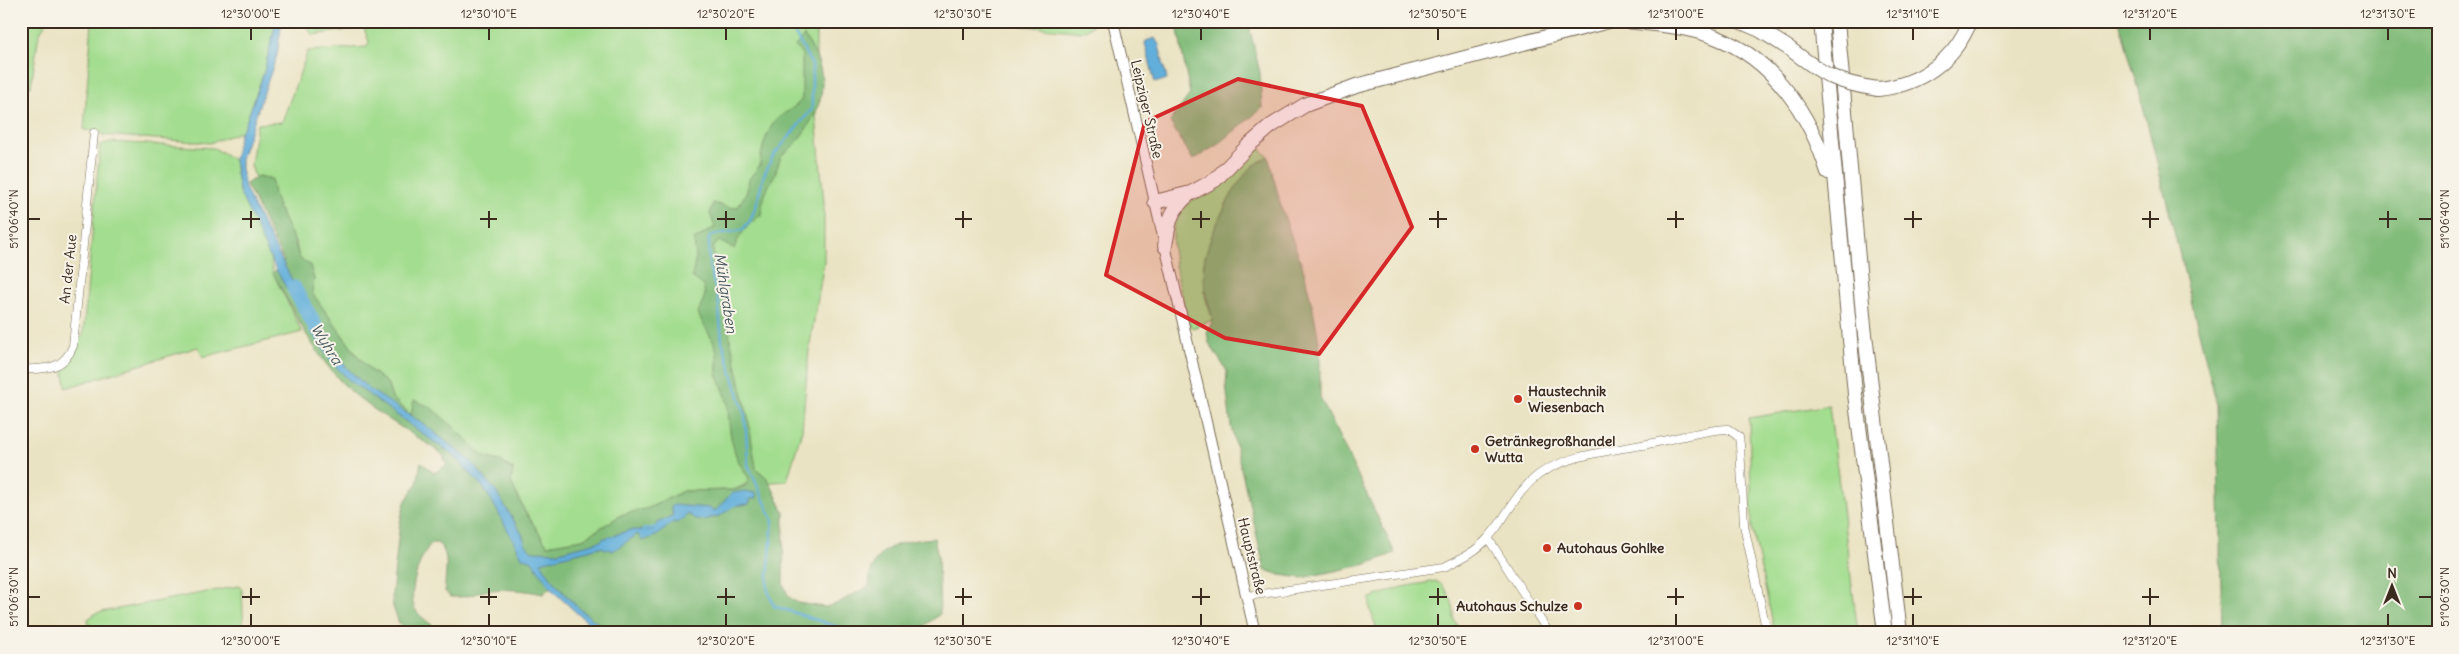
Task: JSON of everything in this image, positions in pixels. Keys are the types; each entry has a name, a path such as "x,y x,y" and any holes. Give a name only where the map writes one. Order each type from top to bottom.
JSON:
{"highway":[{"path":"1155,202 1191,192 1215,180 1270,126 1305,105 1356,86 1609,21"},
{"path":"1626,21 1665,24 1715,37 1741,49 1766,68 1788,91 1808,121 1820,146 1836,197"},
{"path":"1738,21 1760,30 1790,49 1819,72 1834,80 1878,89 1890,88 1922,77 1945,61 1965,35 1970,21"},
{"path":"1822,21 1836,197 1855,394 1885,633"},
{"path":"1837,21 1864,326 1900,633"},
{"path":"1165,246 1169,220 1175,207 1191,192"}],"main road":[{"name":"Leipziger Straße","path":"1113,21 1165,246"},
{"name":"Hauptstraße","path":"1165,246 1220,486 1248,596 1255,633"}],"street":[{"name":"An der Aue","path":"21,370 59,365 69,357 73,346 94,133"},
{"path":"1248,596 1444,567 1470,554 1488,538 1520,493 1537,476 1555,466 1580,458 1694,434 1728,429 1739,437 1744,525 1767,633"},
{"path":"1488,538 1549,633"}],"highlighted area":[{"path":"1238,79 1362,106 1412,227 1319,354 1225,338 1106,275 1145,122"}],"green space":[{"path":"21,21 47,21 39,34 31,86 21,87"},
{"path":"92,21 276,21 264,72 245,125 240,132 210,143 102,135 102,132 84,130"},
{"path":"304,21 816,21 816,116 824,203 824,262 809,350 802,430 787,481 746,484 734,490 683,491 649,508 621,515 583,539 547,545 524,510 511,482 513,469 500,461 484,457 454,427 411,415 392,398 387,383 370,370 356,354 312,293 314,279 299,258 296,243 288,231 272,193 272,179 259,176 255,178 251,165 257,124 282,122 308,51 367,47 369,42 364,28 312,35"},
{"path":"981,21 1091,21 1092,26 1081,32"},
{"path":"1142,21 1248,21 1260,73 1262,108 1220,143 1193,160 1170,122 1190,94 1177,25 1143,25"},
{"path":"2119,21 2438,21 2438,633 2222,633 2217,405 2139,90"},
{"path":"804,36 819,65 822,78 819,104 813,117 795,144 781,157 765,194 761,215 745,230 734,249 719,241 713,248 715,268 727,304 730,338 748,417 756,468 768,479 784,512 783,584 789,597 798,603 825,607 836,604 869,586 875,562 889,548 910,541 934,538 938,556 940,614 924,626 930,633 613,633 584,614 555,583 543,594 502,589 450,597 445,591 446,558 444,552 437,543 432,543 427,548 416,574 413,603 418,613 441,633 410,633 399,623 393,607 392,594 400,522 405,502 417,483 421,462 434,473 447,465 442,454 354,394 329,368 318,353 273,273 284,261 246,184 258,176 272,179 273,190 279,209 293,238 299,258 310,265 314,279 312,293 356,354 370,370 387,383 392,398 411,415 414,400 430,407 454,427 484,457 500,461 513,470 511,482 524,510 547,545 583,539 621,515 649,508 683,491 734,490 745,486 749,478 739,462 732,444 727,402 717,373 716,349 698,313 705,295 703,285 692,277 696,257 694,240 715,227 710,214 713,203 730,208 738,207 747,191 749,179 760,165 763,147 771,127 778,118 802,99 802,55 795,46"},
{"path":"110,142 214,148 234,160 239,191 269,253 273,273 302,332 203,357 198,347 66,388 63,367 72,359 79,336 83,336 100,145"},
{"path":"1258,147 1268,156 1251,168 1226,204 1204,263 1205,296 1213,320 1193,328 1189,325 1175,266 1173,234 1175,220 1185,205 1223,182"},
{"path":"1268,156 1282,210 1304,271 1314,314 1320,348 1320,397 1395,553 1367,564 1302,578 1280,575 1265,570 1231,426 1226,385 1227,371 1209,343 1207,332 1213,320 1204,278 1204,263 1210,240 1222,212 1237,185 1252,167"},
{"path":"1829,405 1858,633 1775,633 1752,528 1749,418"},
{"path":"1436,581 1448,593 1452,603 1454,620 1463,633 1378,633 1370,609 1370,598 1402,587"},
{"path":"239,586 242,590 244,633 90,633 88,619 96,613"}],"water":[{"path":"276,21 282,21 277,55 241,158 245,188 254,207 301,297 304,308 345,366 369,389 425,425 470,460 495,490 522,534 526,545 532,551 559,552 601,541 602,539 630,530 653,530 658,523 673,515 671,507 673,505 710,508 715,511 732,493 745,491 756,493 757,498 751,499 749,504 733,506 720,516 703,520 695,519 688,514 678,523 673,522 658,535 642,541 638,534 613,551 600,547 541,562 555,583 572,602 613,633 601,633 553,591 532,561 522,557 482,486 456,458 350,381 332,363 306,324 273,264 239,191 234,160 240,132 245,125 264,72"},
{"path":"1155,38 1159,45 1167,79 1155,83 1145,43"}],"waterway":[{"name":"Mühlgraben","path":"788,21 812,65 812,109 773,156 763,177 757,203 750,221 742,230 712,235 709,238 709,265 718,298 722,341 745,416 748,465 773,520 767,588 774,606 856,633"},
{"name":"Wyhra","path":"294,288 317,329"},
{"name":"Mühlgraben","path":"723,511 736,504"},
{"name":"Mühlgraben","path":"643,530 657,527"}],"place":[{"name":"Haustechnik Wiesenbach","path":"1518,399"},
{"name":"Getränkegroßhandel Wutta","path":"1475,449"},
{"name":"Autohaus Gohlke","path":"1547,548"},
{"name":"Autohaus Schulze","path":"1578,606"}]}
